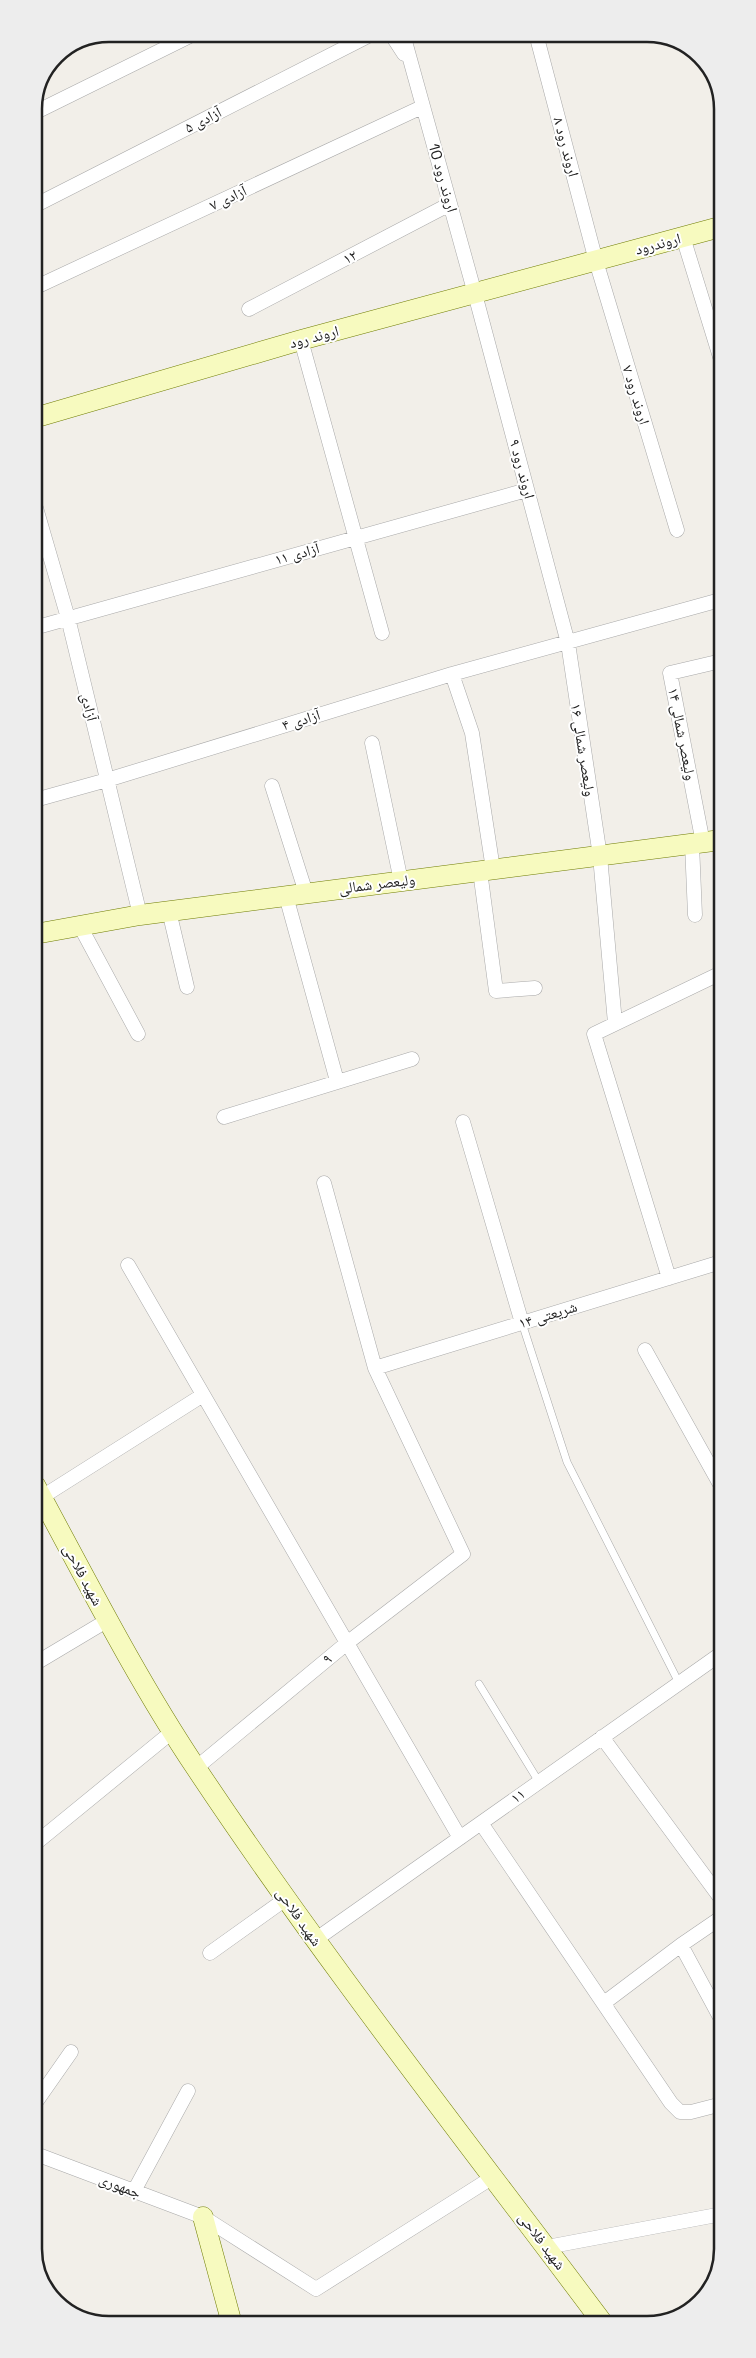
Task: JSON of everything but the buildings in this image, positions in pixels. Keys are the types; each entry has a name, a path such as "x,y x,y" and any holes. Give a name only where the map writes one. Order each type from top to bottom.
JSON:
{"street":[{"path":"43,108 176,43"},
{"name":"آزادی ۵","path":"43,201 354,43"},
{"path":"397,43 410,62"},
{"name":"اروند رود 10","path":"405,43 475,294"},
{"name":"اروند رود ۸","path":"538,43 596,261"},
{"name":"آزادی ۷","path":"43,284 422,107"},
{"name":"۱۲","path":"249,309 450,204"},
{"name":"اروندرود","path":"596,261 714,229"},
{"path":"682,237 714,338"},
{"name":"اروند رود","path":"43,415 301,340 596,261"},
{"name":"اروند رود ۷","path":"596,261 677,530"},
{"name":"اروند رود ۹","path":"475,294 568,643"},
{"path":"301,340 358,538 382,633"},
{"name":"آزادی ۱۱","path":"43,625 527,490"},
{"name":"آزادی","path":"43,531 68,618 140,915"},
{"name":"آزادی ۴","path":"43,798 107,780 452,674 714,602"},
{"name":"ولیعصر شمالی ۱۶","path":"568,643 600,856 615,1023"},
{"name":"ولیعصر شمالی ۱۴","path":"705,843 670,673 714,662"},
{"path":"452,674 472,733 487,870 496,991 535,988"},
{"path":"372,743 401,881"},
{"path":"272,786 306,893"},
{"path":"695,915 705,843"},
{"name":"ولیعصر شمالی","path":"43,933 169,911 705,843"},
{"path":"286,896 337,1081"},
{"path":"169,911 187,987"},
{"path":"80,926 138,1034"},
{"path":"669,1278 594,1034 714,976"},
{"path":"224,1117 412,1059"},
{"path":"463,1122 522,1323"},
{"path":"324,1183 375,1368"},
{"name":"شریعتی ۱۴","path":"375,1368 714,1264"},
{"path":"128,1266 460,1838"},
{"path":"645,1350 714,1473"},
{"name":"۹","path":"196,1768 347,1643 463,1554 375,1368"},
{"path":"43,1489 203,1395"},
{"name":"شهید فلاحی","path":"43,1498 108,1620 196,1768 315,1940 378,2026 597,2316"},
{"path":"43,1659 108,1620"},
{"name":"۱۱","path":"315,1940 714,1659"},
{"path":"43,1837 173,1732"},
{"path":"602,1737 714,1889"},
{"path":"481,1823 604,2002 671,2104 680,2112 691,2112 714,2106"},
{"path":"210,1953 286,1898"},
{"path":"604,2002 714,1922"},
{"path":"681,1945 714,2006"},
{"path":"43,2092 71,2052"},
{"path":"134,2191 188,2091"},
{"name":"جمهوری","path":"43,2157 203,2217 316,2288 493,2177"},
{"path":"546,2247 714,2216"},
{"path":"203,2217 230,2315"}],"lane":[{"path":"522,1323 567,1462 679,1683"},
{"path":"478,1684 539,1782"}]}
